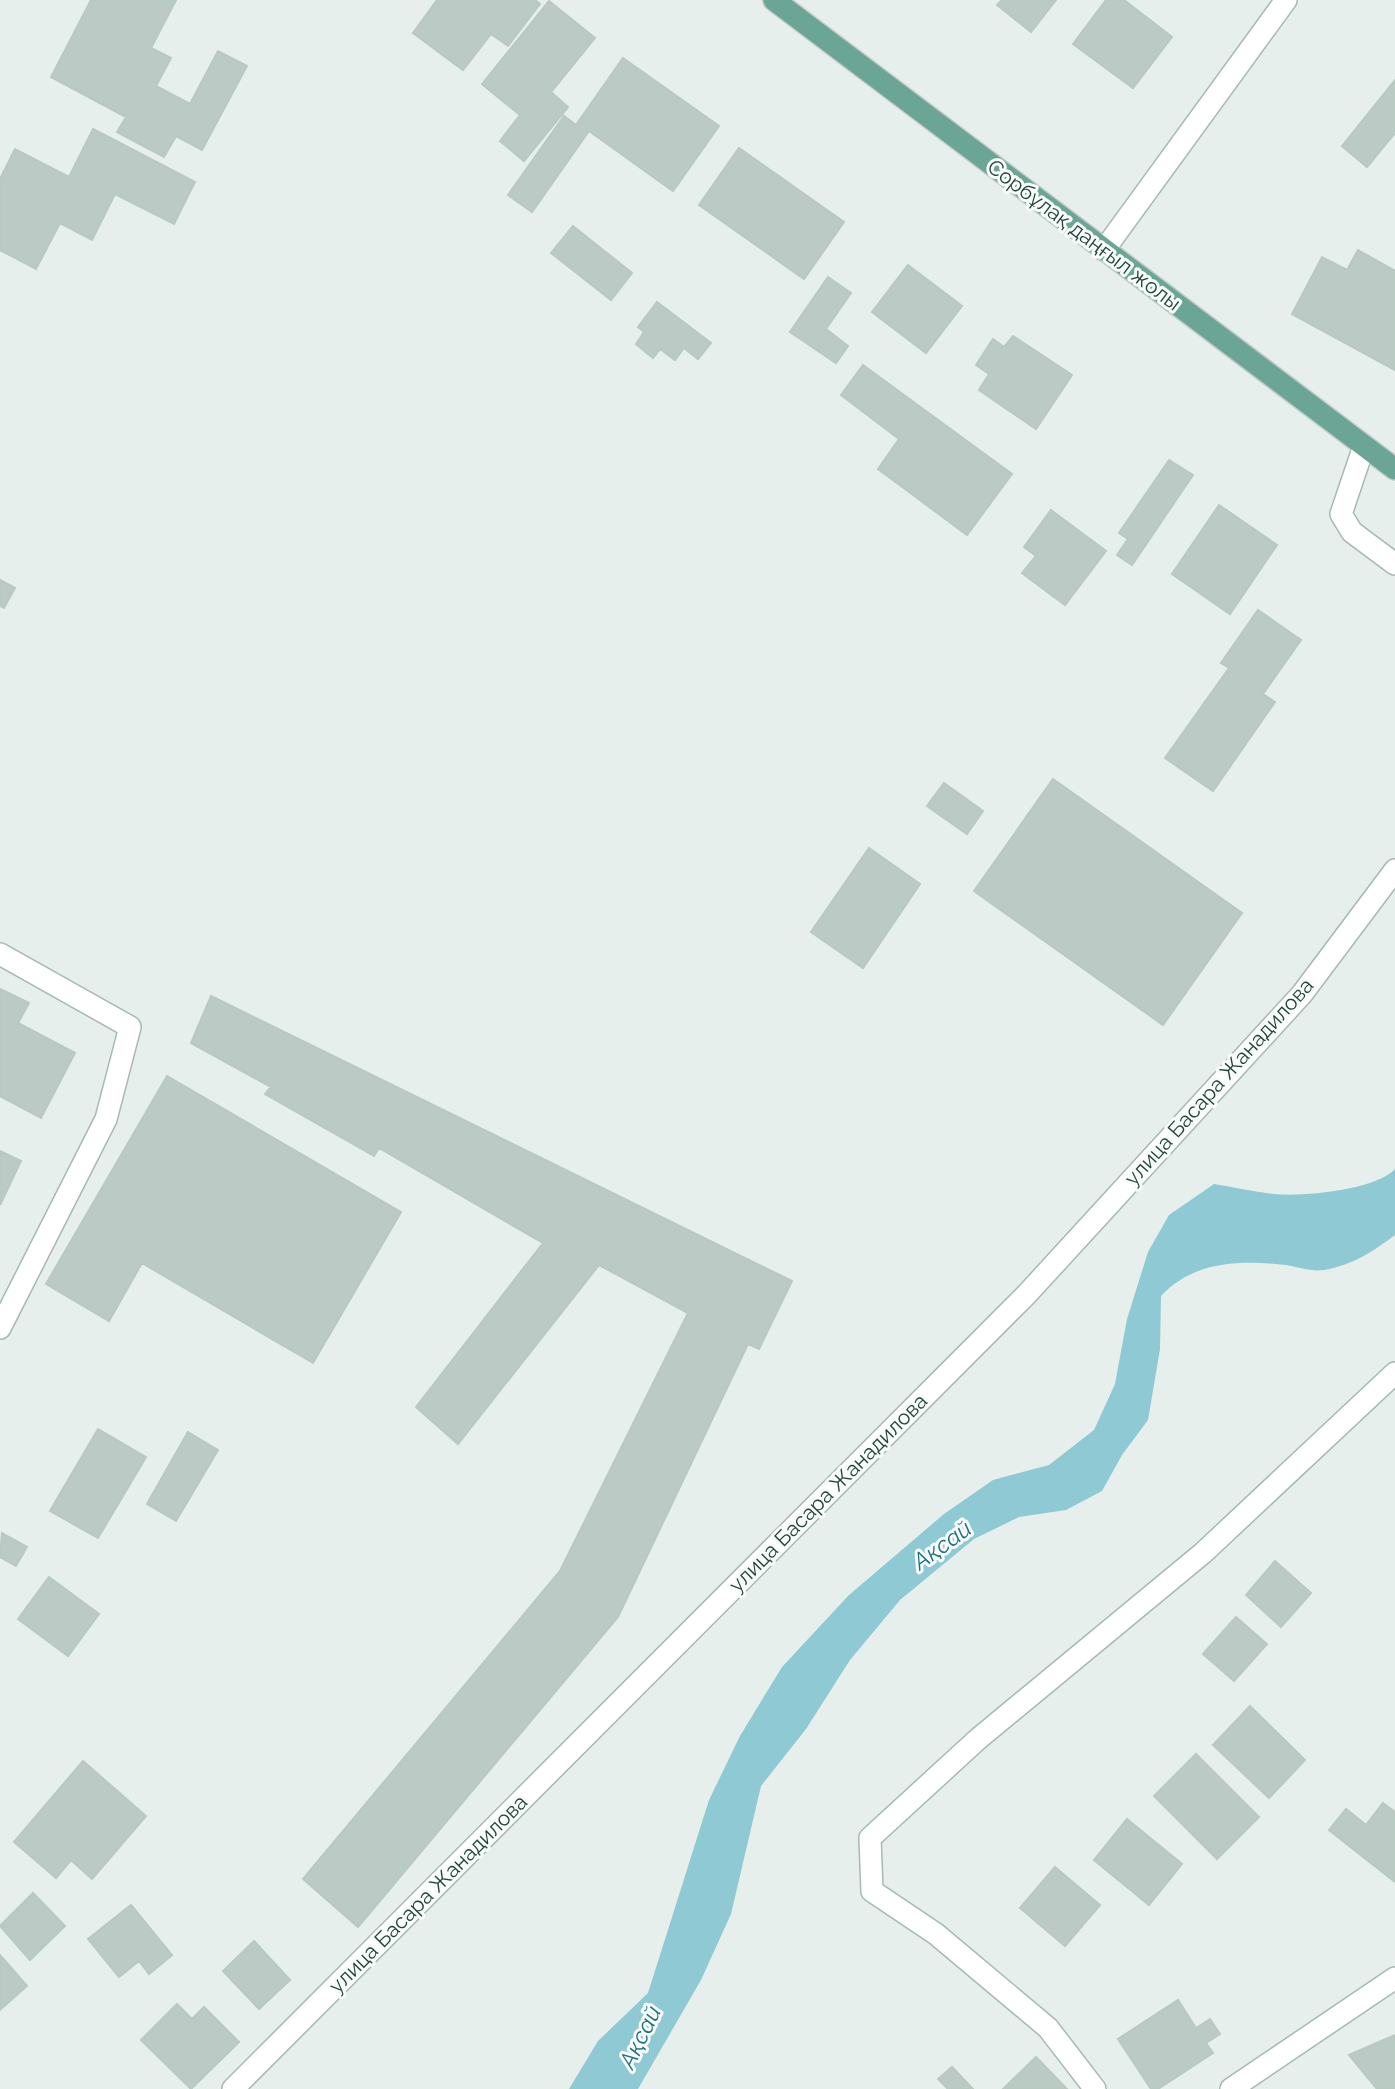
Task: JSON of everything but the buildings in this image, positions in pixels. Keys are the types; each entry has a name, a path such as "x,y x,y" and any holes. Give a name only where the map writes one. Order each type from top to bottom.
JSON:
{"main road":[{"name":"Сорбұлақ даңғыл жолы","path":"775,0 1395,468"}],"street":[{"path":"1104,250 1286,0"},
{"path":"1364,446 1341,514 1352,532 1395,564"},
{"name":"улица Басара Жанадилова","path":"233,2089 1027,1294 1302,994 1395,870"},
{"path":"0,954 130,1027 106,1119 0,1328"},
{"path":"1095,2089 1048,2028 936,1934 872,1891 870,1838 978,1739 1203,1553 1395,1373"},
{"path":"1231,2089 1395,1978"}],"water":[{"name":"Ақсай","path":"1395,1169 1395,1235 1362,1257 1344,1265 1319,1270 1269,1263 1235,1263 1203,1269 1174,1284 1161,1296 1160,1349 1148,1420 1122,1455 1102,1491 1066,1510 1019,1517 974,1539 900,1600 850,1660 806,1729 761,1786 731,1914 701,1980 638,2089 569,2089 598,2041 648,1993 709,1800 740,1736 782,1667 849,1595 944,1514 993,1480 1049,1465 1094,1430 1115,1384 1127,1319 1148,1252 1169,1215 1214,1184 1274,1194 1320,1193 1372,1182"}]}
